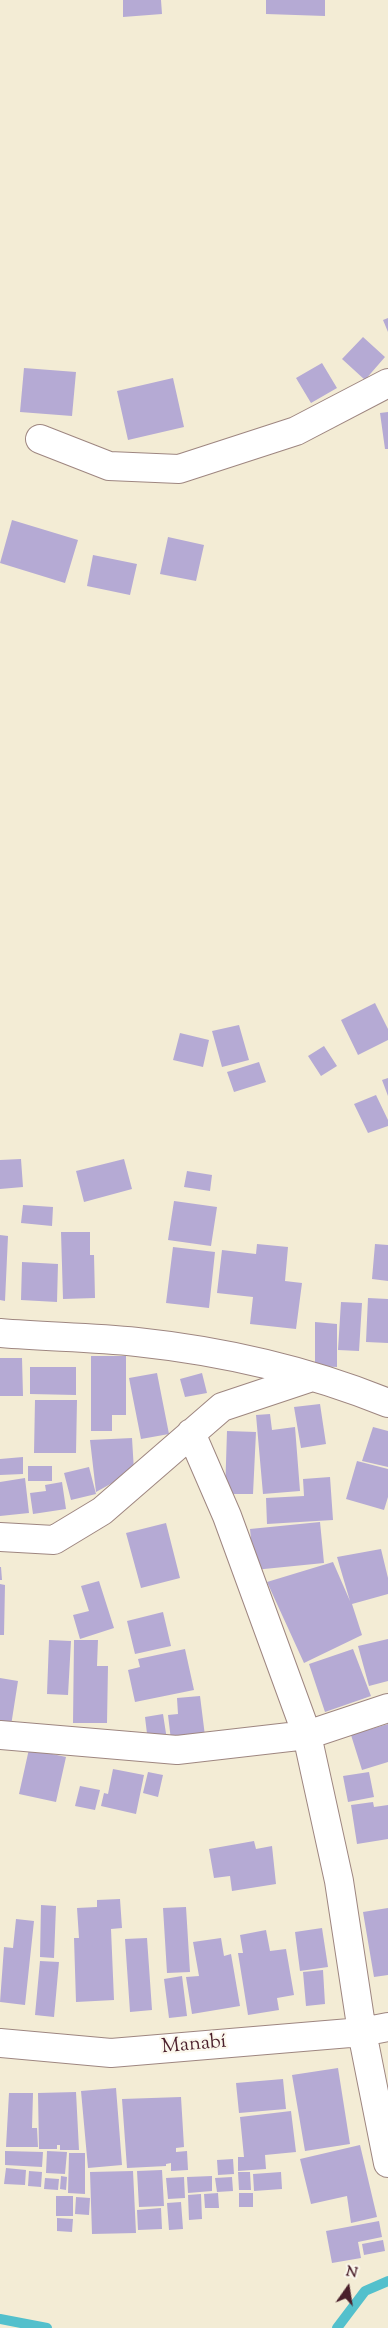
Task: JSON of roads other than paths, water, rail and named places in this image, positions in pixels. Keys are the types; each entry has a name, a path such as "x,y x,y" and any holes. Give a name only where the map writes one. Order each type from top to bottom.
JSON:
{"street":[{"path":"40,440 109,466 180,469 296,431 388,383"},
{"path":"0,1333 137,1342 234,1357 312,1377 388,1403"},
{"path":"0,1537 54,1540 102,1511 222,1406 312,1377"},
{"path":"191,1433 227,1516 307,1735 339,1881 375,2030 388,2162"},
{"path":"0,1736 177,1750 307,1735 388,1708"},
{"name":"Manabí","path":"0,2043 112,2054 375,2030"}],"waterway":[{"path":"337,2328 365,2291 388,2281"},
{"path":"0,2319 47,2328"}]}
